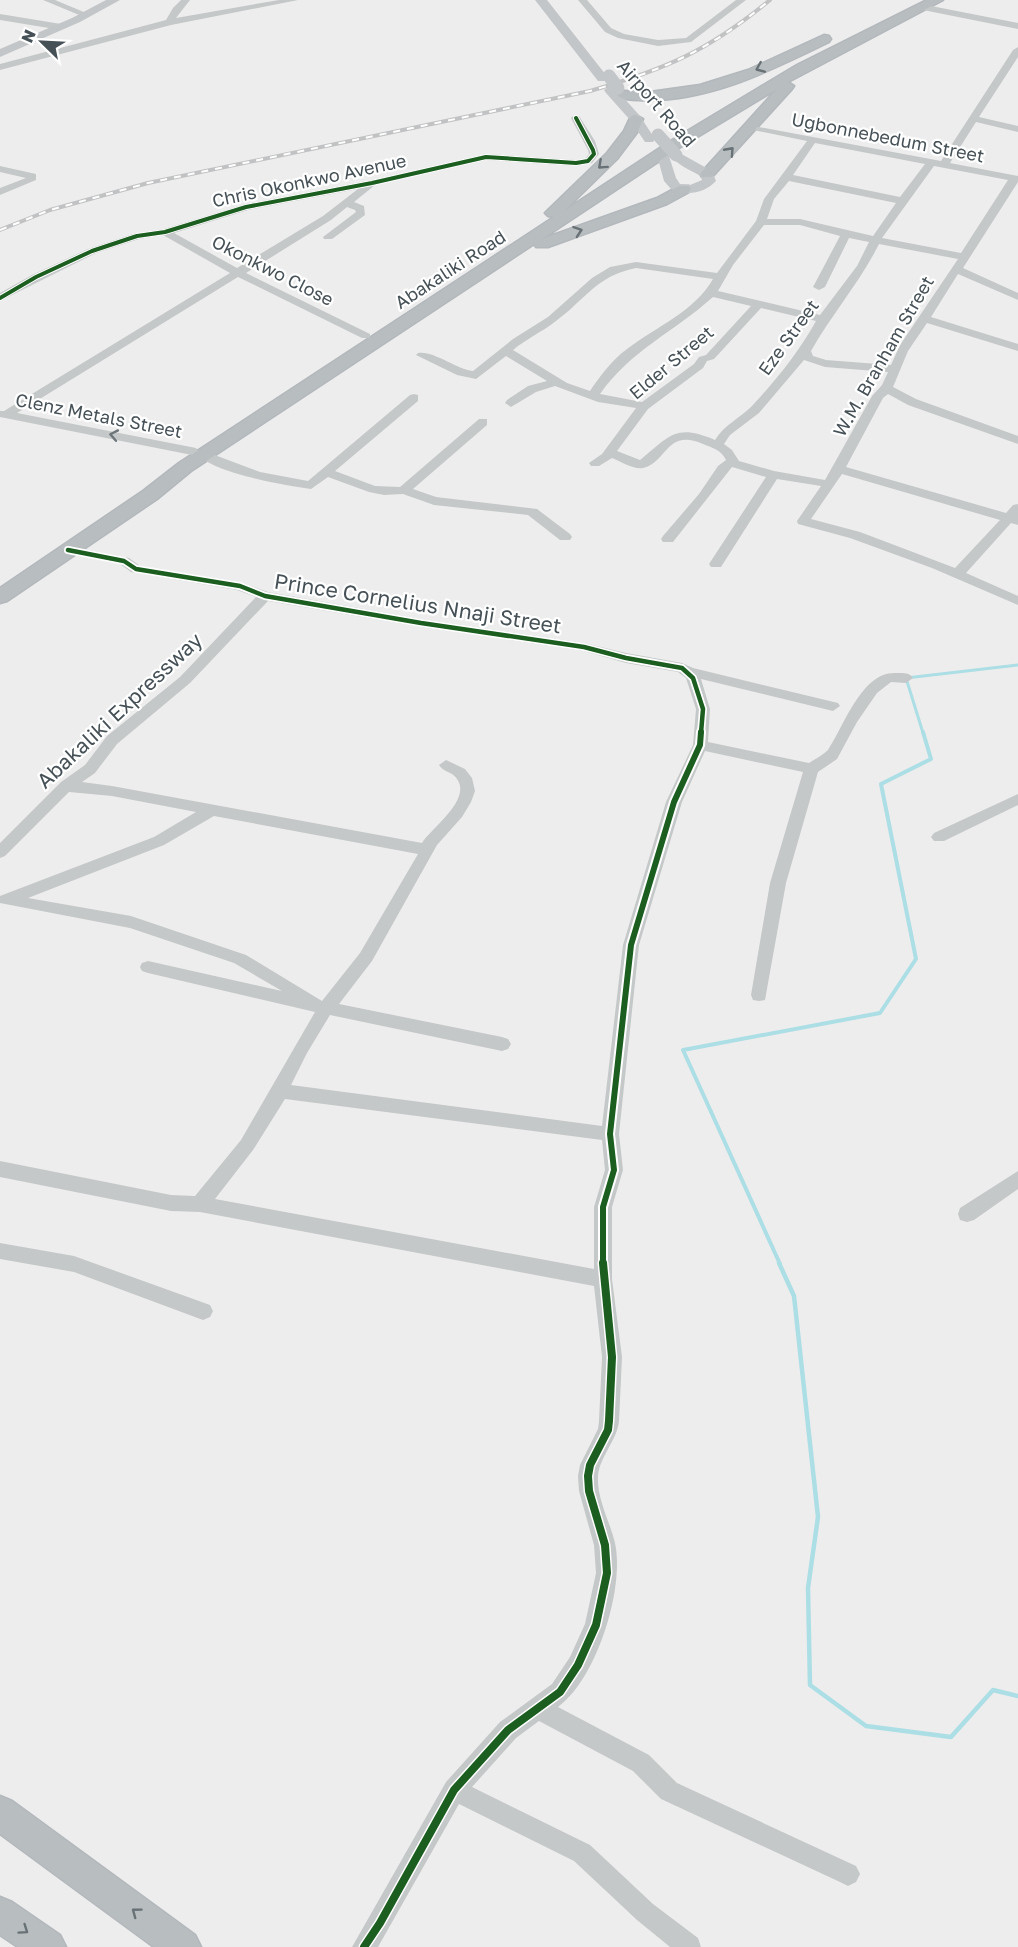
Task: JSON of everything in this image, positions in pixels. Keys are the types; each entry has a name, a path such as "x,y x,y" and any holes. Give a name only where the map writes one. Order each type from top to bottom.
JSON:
{"highway":[{"name":"Abakaliki Road","path":"0,585 198,453 366,336 703,115 752,86 922,4 937,0"},
{"path":"617,91 672,96 716,85 833,35 859,35"},
{"name":"Abakaliki Road","path":"0,597 68,550 198,453 504,258 675,145 859,35"},
{"path":"707,174 802,68"},
{"path":"548,218 622,145 632,132 636,119"},
{"path":"504,258 662,201 684,189"},
{"path":"0,1813 183,1947"},
{"path":"0,1914 48,1947"}],"main road":[{"path":"0,53 87,15 114,0"},
{"name":"Airport Road","path":"541,0 670,157 707,174"},
{"name":"Airport Road","path":"550,0 605,77"},
{"name":"Airport Road","path":"617,91 636,119 653,137"},
{"name":"Airport Road","path":"670,157 670,182 684,189"},
{"path":"684,189 704,186 709,181 707,174"}],"street":[{"path":"47,0 87,15"},
{"path":"170,22 176,10 186,0"},
{"path":"0,67 170,22 294,0"},
{"path":"582,0 608,30 621,36 658,43 688,40 742,0"},
{"path":"922,4 1018,26"},
{"path":"0,17 61,27"},
{"path":"944,164 1014,64 1018,50"},
{"name":"Chris Okonkwo Avenue","path":"0,298 36,277 92,251 246,207 372,183 486,157 564,164 588,161 594,154 594,147 585,136 576,118"},
{"path":"974,119 1018,129"},
{"name":"Ugbonnebedum Street","path":"751,127 1016,179"},
{"path":"592,395 607,375 629,353 692,310 711,293 760,222 764,207 812,140"},
{"name":"Eze Street","path":"718,444 725,433 755,410 805,351 823,319 862,267 874,240 932,161"},
{"path":"0,169 32,178 0,192"},
{"path":"786,177 903,201"},
{"name":"W.M. Branham Street","path":"958,573 855,535 803,521 839,469 878,396 888,389 894,369 905,347 926,319 956,269 1016,179"},
{"path":"3,414 348,204 372,183"},
{"path":"328,237 362,213 360,208 348,204"},
{"path":"760,222 800,222 874,240 965,257"},
{"name":"Okonkwo Close","path":"165,232 237,272 284,293 366,336"},
{"path":"819,287 846,234"},
{"path":"422,355 469,375 476,375 505,350 552,319 596,280 614,269 636,265 720,277"},
{"path":"956,269 1018,297"},
{"path":"711,293 823,319"},
{"name":"Elder Street","path":"595,463 606,457 644,406 699,366 703,359 710,357 759,304"},
{"path":"926,319 1018,348"},
{"path":"505,350 556,382 602,399 644,406"},
{"path":"805,351 809,358 825,363 894,369"},
{"path":"512,403 532,389 556,382"},
{"path":"888,389 912,402 1018,440"},
{"path":"414,398 326,471 372,489 391,492 404,490 434,501 532,513 565,537"},
{"name":"Clenz Metals Street","path":"3,414 198,453 249,474 271,480 311,485 326,471"},
{"path":"404,490 483,422"},
{"path":"609,452 641,465 666,445 684,436 695,436 718,444 733,460 733,463 773,476 787,476 828,484"},
{"path":"668,539 704,496 722,469 733,460"},
{"path":"839,469 1015,515 958,573 1018,601"},
{"path":"716,564 773,476"},
{"name":"Prince Cornelius Nnaji Street","path":"68,550 124,561 136,569 240,586 265,596 420,623 584,647 626,658 682,668 689,672 833,706"},
{"name":"Abakaliki Expressway","path":"0,852 66,786 90,769 112,740 185,680 265,596"},
{"path":"364,1947 380,1923 454,1790 508,1730 536,1707 560,1692 578,1665 596,1625 605,1583 605,1545 589,1491 588,1476 590,1465 608,1430 609,1421 612,1357 603,1279 603,1207 614,1170 610,1134 631,945 674,802 700,745 703,709 689,672"},
{"path":"759,994 778,883 811,770 832,755 851,720 872,690 888,677 906,678"},
{"path":"700,745 811,770"},
{"path":"200,1204 247,1144 280,1091 300,1050 326,1008 371,949 430,843 462,808 469,788 466,777 459,770 446,765"},
{"path":"66,786 112,791 428,850"},
{"path":"939,837 1018,799"},
{"path":"3,900 159,841 212,810"},
{"path":"3,900 131,922 240,958 326,1008"},
{"path":"148,967 326,1008 502,1044"},
{"path":"280,1091 610,1134"},
{"path":"0,1169 171,1203 200,1204 603,1279"},
{"path":"967,1214 1018,1179"},
{"path":"0,1251 74,1264 203,1311"},
{"path":"536,1707 641,1764 669,1791 848,1874"},
{"path":"454,1790 582,1853 645,1912 689,1947"}],"waterway":[{"path":"923,733 906,678 1018,665"},
{"path":"780,1264 683,1050 880,1013 916,959 881,784 931,759 923,732"},
{"path":"779,1263 794,1296 818,1517 808,1588 810,1685 866,1726 951,1737 993,1690 1018,1696"}],"railway":[{"path":"0,230 50,210 148,183 590,91 641,75 685,56 726,33 770,0"}],"cycle path":[{"path":"0,298 36,277 92,251 137,236 165,232 246,207 372,183 486,157 576,163 588,161 594,154 593,150 576,118"},
{"path":"68,550 124,561 136,569 240,586 265,596 421,623 584,647 626,658 682,668 693,678 703,709 700,745 674,802 631,945 610,1134 614,1170 603,1207 603,1279 612,1357 609,1421 608,1430 590,1465 588,1476 589,1491 605,1545 607,1573 596,1625 578,1665 560,1692 508,1730 454,1790 380,1923 364,1947"}]}
